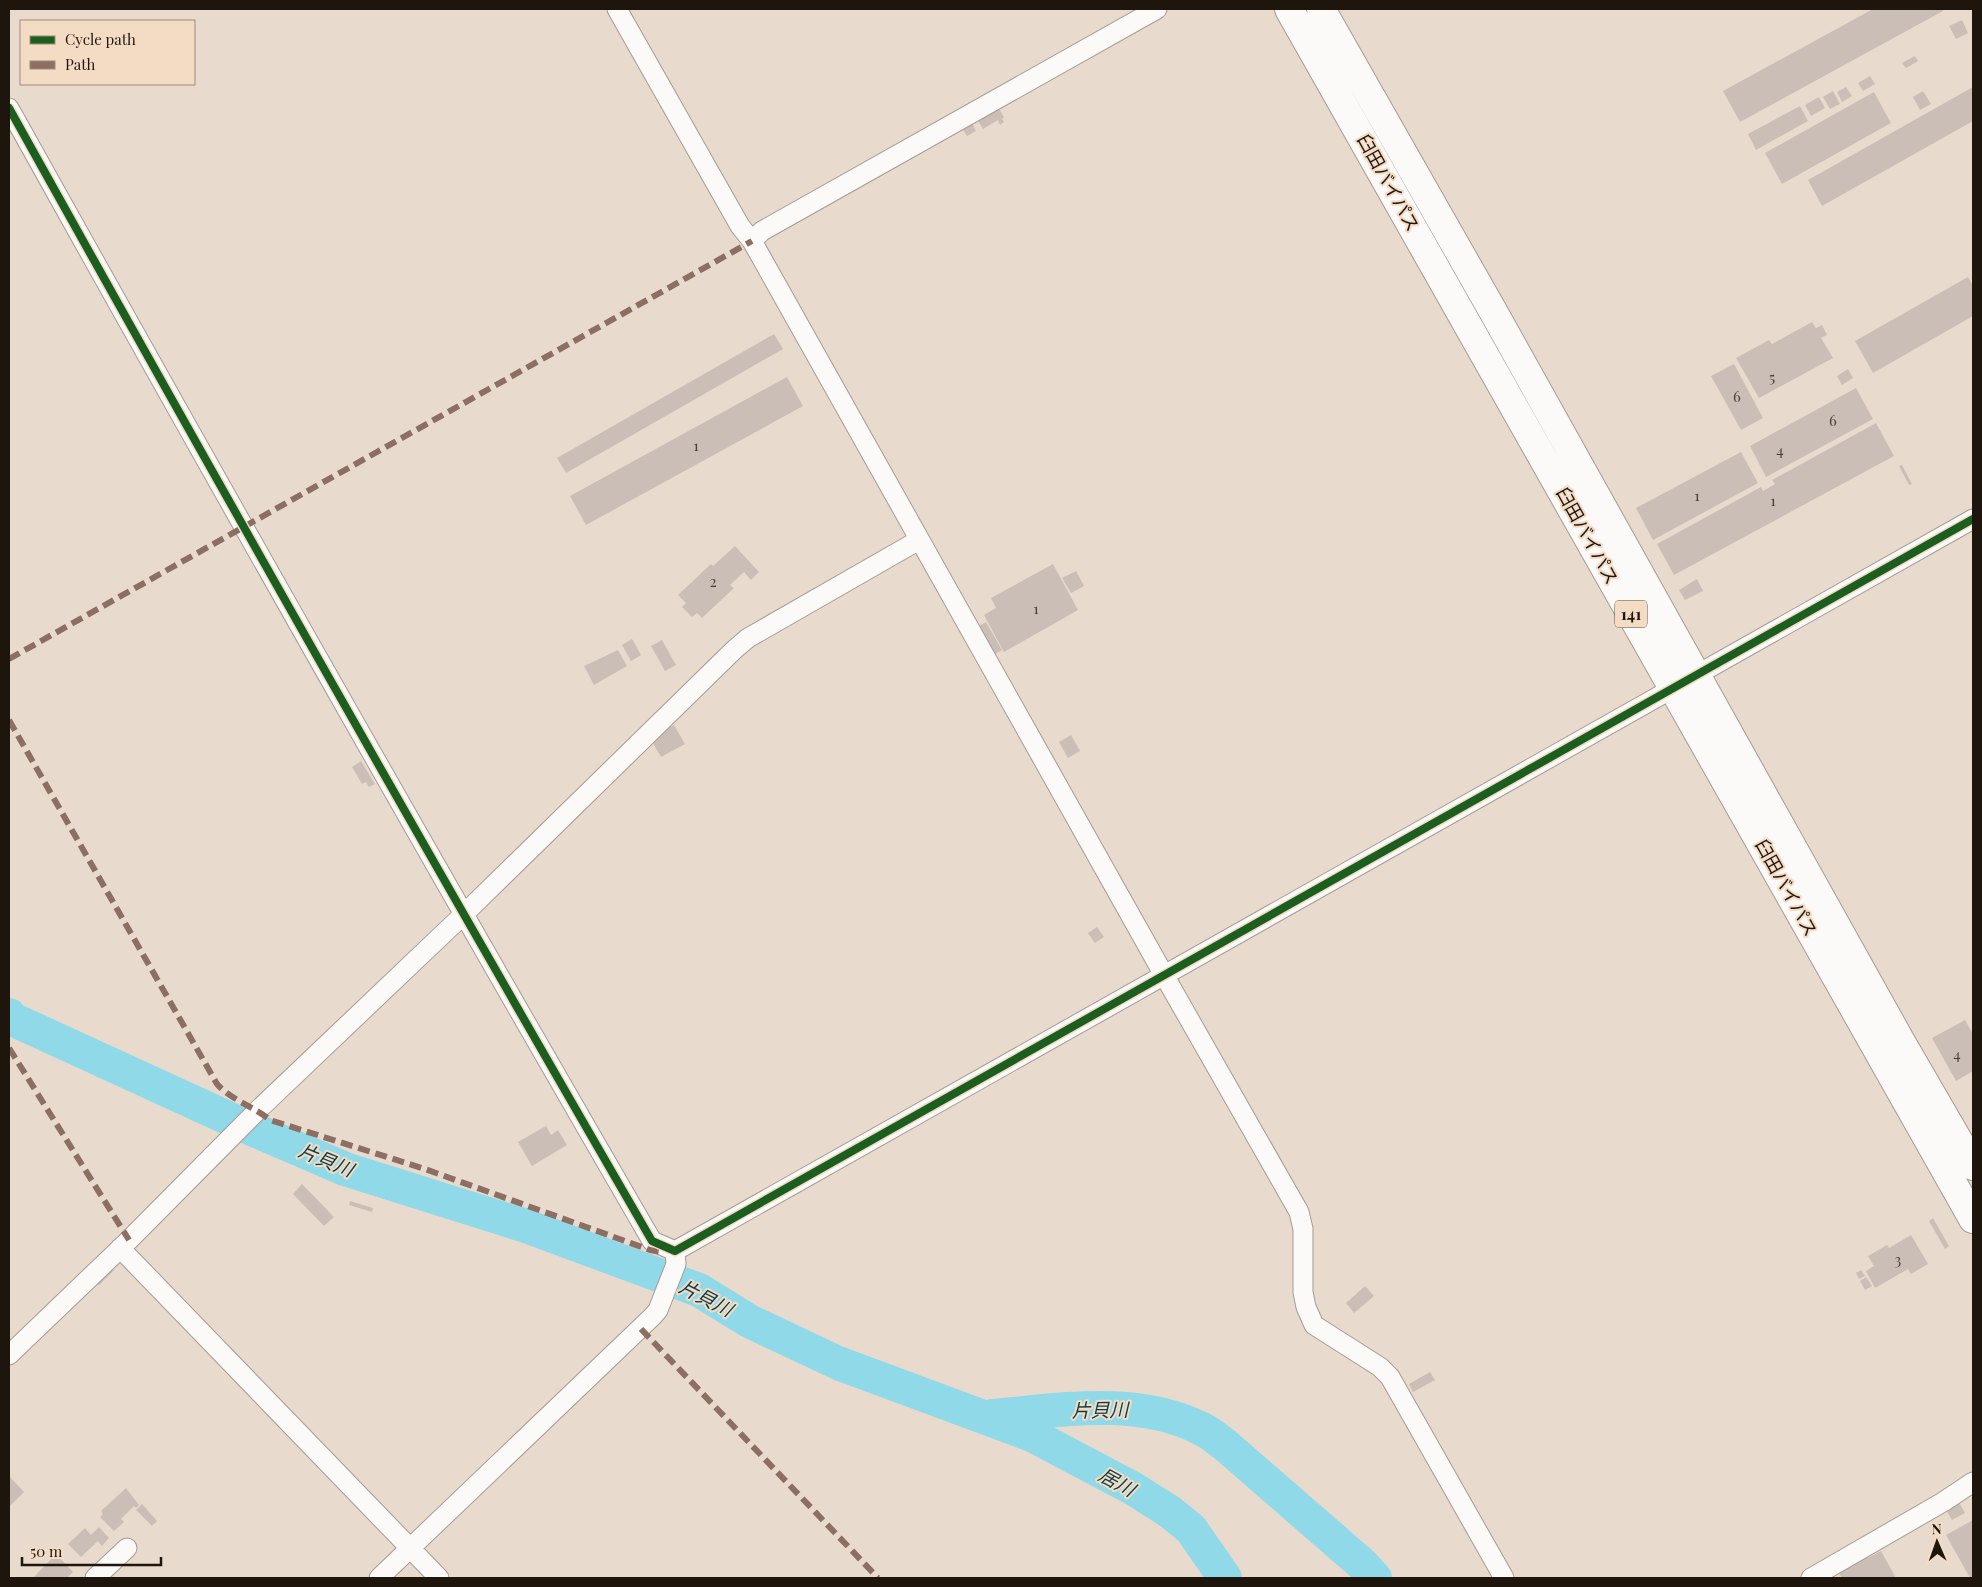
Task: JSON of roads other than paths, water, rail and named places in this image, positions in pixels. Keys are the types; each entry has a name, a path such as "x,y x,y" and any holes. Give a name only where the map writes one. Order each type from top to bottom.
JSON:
{"highway":[{"name":"臼田バイパス","path":"1289,9 1685,682 1900,1040 1973,1166"},
{"name":"臼田バイパス","path":"1321,9 1494,313 1685,682 1973,1219"}],"street":[{"path":"617,9 740,226 752,241 1299,1212 1302,1229 1303,1292 1306,1307 1314,1325 1380,1367 1390,1377 1504,1578"},
{"path":"752,241 762,231 1157,9"},
{"path":"9,108 247,535 652,1242 675,1258"},
{"path":"379,1578 641,1329 658,1310 675,1258 1164,975 1973,519"},
{"path":"9,1355 220,1150 252,1116 463,915 735,649 748,638 919,540"},
{"path":"120,1248 439,1578"},
{"path":"1823,1575 1973,1482"},
{"path":"95,1578 127,1548"}],"waterway":[{"name":"片貝川","path":"9,1015 12,1019 254,1130 345,1169 526,1226 699,1290 749,1321 838,1363 1032,1435 1134,1489 1170,1512 1191,1529 1225,1578"},
{"name":"片貝川","path":"992,1416 1072,1409 1125,1409 1152,1412 1202,1429 1224,1444 1362,1564 1375,1578"}],"water label":[{"name":"居川","path":"1117,1482"}]}
